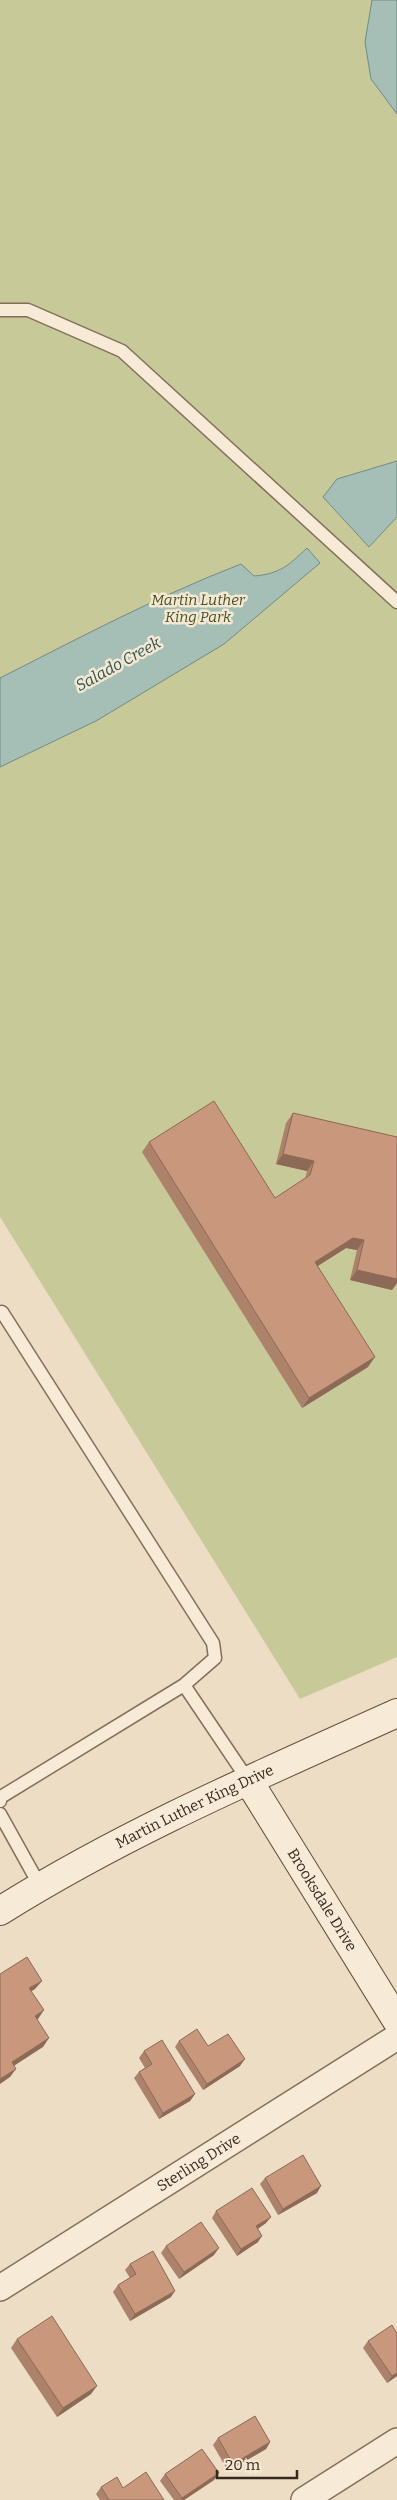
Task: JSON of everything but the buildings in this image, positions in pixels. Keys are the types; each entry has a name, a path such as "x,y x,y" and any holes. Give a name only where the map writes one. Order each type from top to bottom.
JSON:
{"main road":[{"name":"Martin Luther King Drive","path":"0,1911 40,1886 151,1825 397,1713"},
{"name":"Brooksdale Drive","path":"248,1780 397,2021"}],"street":[{"name":"Sterling Drive","path":"0,2288 397,2037"},
{"path":"304,2500 397,2441"}],"lane":[{"path":"0,310 28,310 122,351 397,602"},
{"path":"0,1801 1,1797 184,1685 215,1658 214,1643 2,1312"},
{"path":"184,1685 248,1780"},
{"path":"0,1814 40,1886"}],"green space":[{"name":"Martin Luther King Park","path":"0,0 397,0 397,1657 300,1699 0,1217"}],"water":[{"path":"372,0 397,0 397,114 371,79 365,42"},
{"path":"397,461 397,517 369,547 323,497 337,479"},
{"name":"Salado Creek","path":"307,548 320,563 224,644 96,721 0,767 0,678 119,618 210,576 241,564 254,576 271,573 284,568"}]}
